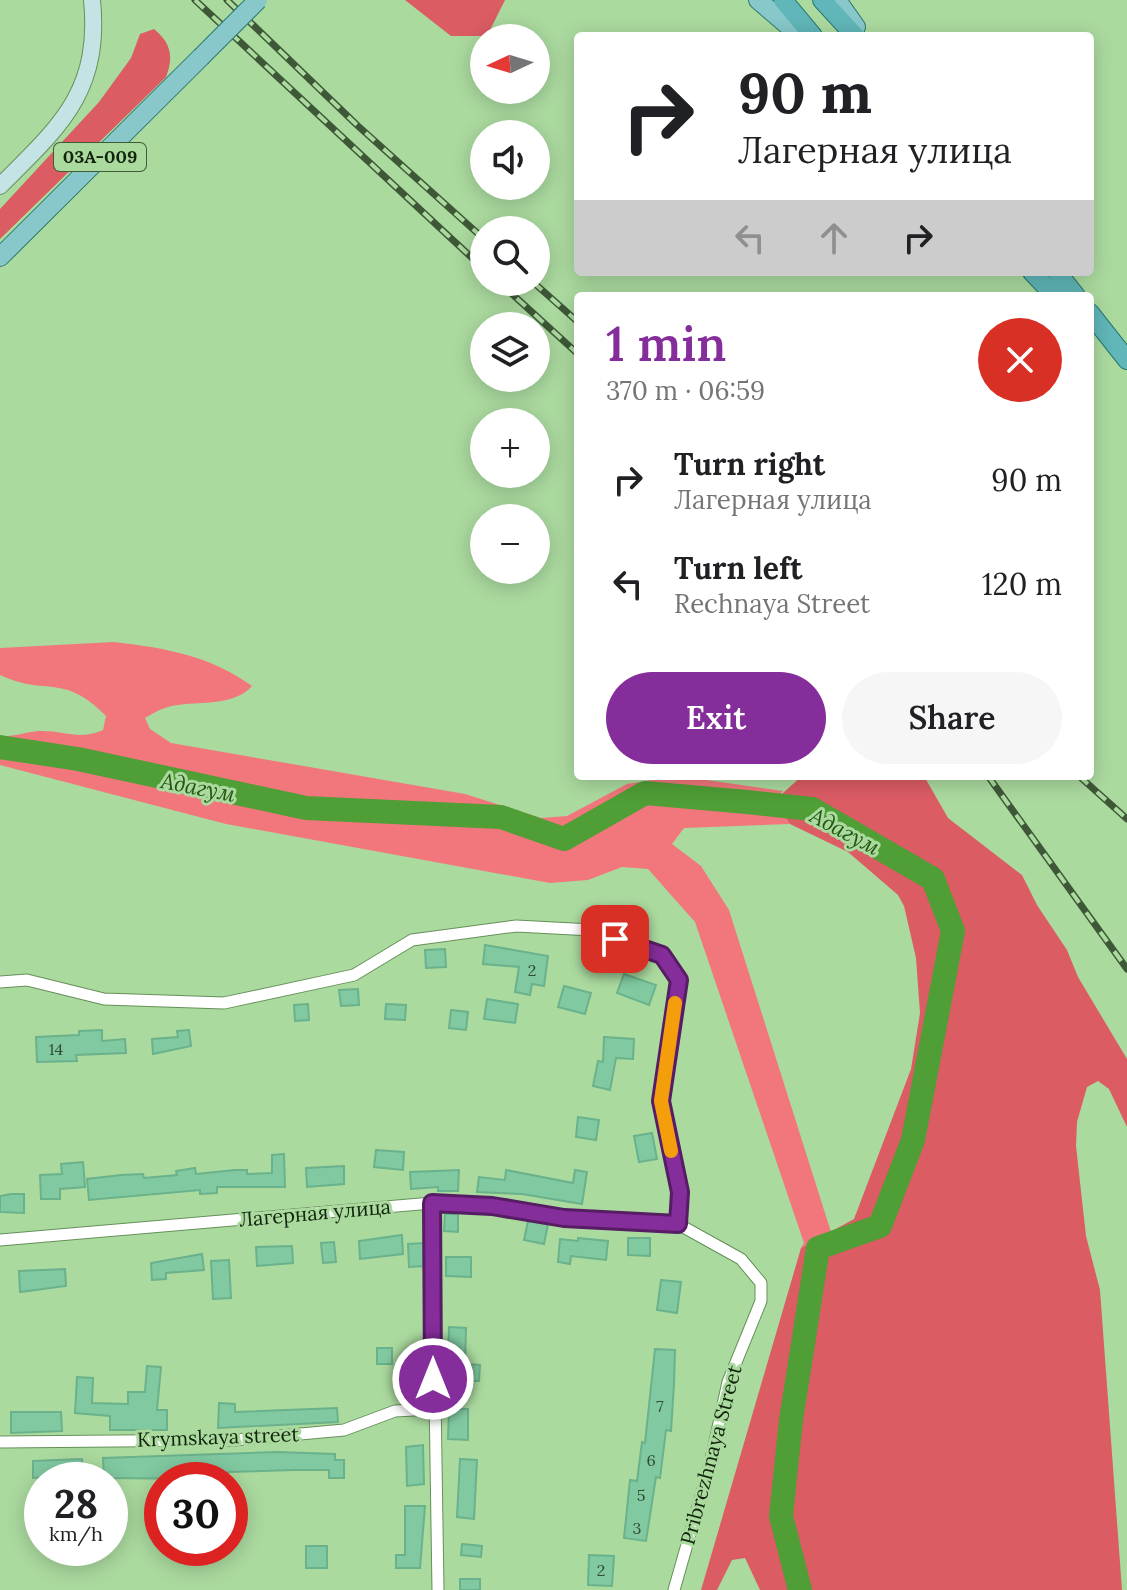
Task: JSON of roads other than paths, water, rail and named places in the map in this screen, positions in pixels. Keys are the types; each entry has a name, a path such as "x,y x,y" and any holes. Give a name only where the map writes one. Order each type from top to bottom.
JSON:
{"highway":[{"path":"783,0 810,32"},
{"path":"822,0 851,32"},
{"path":"1036,276 1051,292"},
{"path":"1060,276 1073,292"},
{"path":"1094,318 1127,360"},
{"path":"1094,336 1127,371"}],"main road":[{"path":"0,186 56,130 79,94 92,59 96,35 92,0"},
{"name":"03А-009","path":"0,257 258,0"},
{"path":"758,0 795,32"},
{"path":"837,0 859,32"}],"street":[{"path":"0,982 27,980 104,999 224,1003 354,975 412,940 516,926 592,930 662,955 679,980 661,1101 680,1192 678,1224"},
{"path":"432,1203 438,1590"},
{"name":"Лагерная улица","path":"0,1240 432,1203 492,1206 564,1218 678,1224"},
{"name":"Pribrezhnaya Street","path":"674,1590 710,1464 728,1382 761,1301 761,1283 741,1259 678,1224"},
{"name":"Krymskaya street","path":"0,1442 235,1440 344,1430 395,1411 433,1409"}],"waterway":[{"name":"Адагум","path":"0,747 78,759 306,808 501,817 564,839 645,793 812,809 933,879 953,931 913,1140 880,1226 818,1248 791,1420 781,1516 800,1590"}],"railway":[{"path":"195,0 470,256"},
{"path":"227,0 358,126 470,226"},
{"path":"514,296 574,350"},
{"path":"549,296 574,318"},
{"path":"991,780 1127,969"},
{"path":"1083,780 1127,819"}]}
